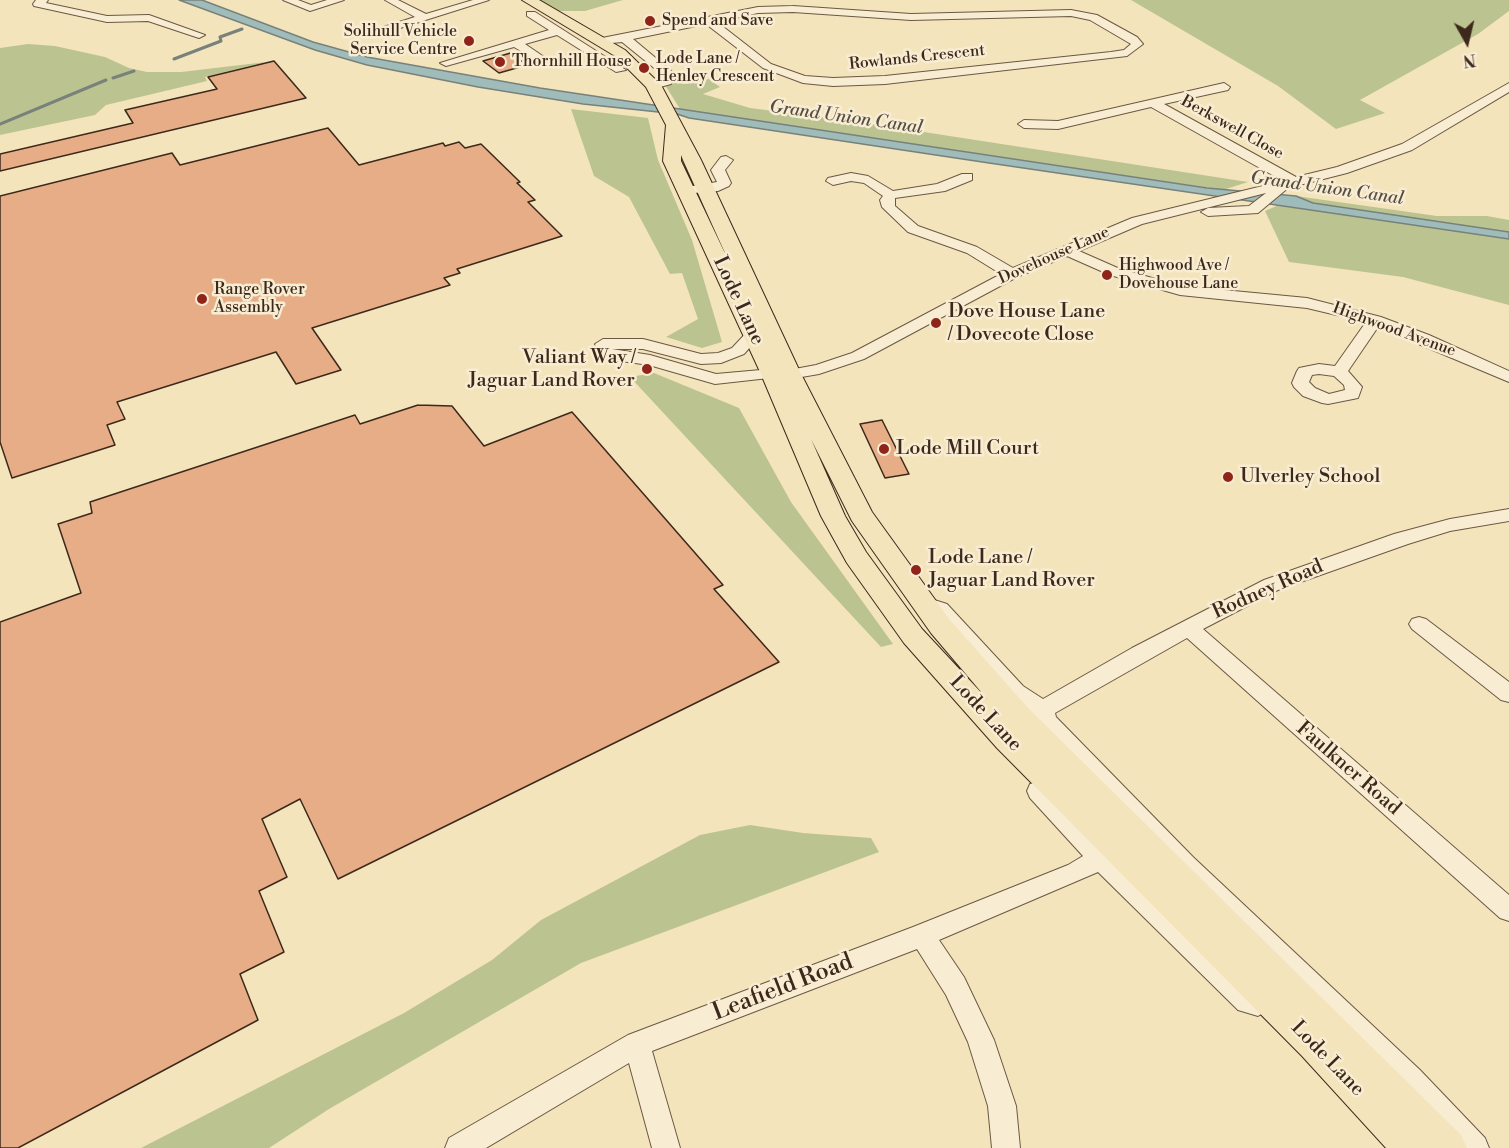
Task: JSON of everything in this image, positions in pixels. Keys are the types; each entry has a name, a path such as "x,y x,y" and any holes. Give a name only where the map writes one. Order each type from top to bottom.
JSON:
{"main road":[{"name":"Lode Lane","path":"530,7 560,28 585,31 602,41 639,69 653,86 692,160 695,190 753,334 781,374 833,516 862,566 913,636 1007,740 1314,1044 1411,1148"},
{"name":"Lode Lane","path":"695,190 781,374 861,515 924,604 1014,712 1118,848 1448,1148"}],"street":[{"path":"43,0 38,4 107,19 149,18 199,35"},
{"path":"293,2 310,0"},
{"path":"293,2 315,8 339,0"},
{"path":"390,0 425,18"},
{"path":"378,32 484,0"},
{"name":"Rowlands Crescent","path":"775,10 911,17 1071,13 1094,17 1133,39 1137,44 1135,48 1111,55 1020,63 885,80 833,82 803,79 767,66 708,20 775,10"},
{"path":"602,41 708,20"},
{"path":"454,64 560,28"},
{"name":"Lode Lane","path":"560,28 620,70"},
{"path":"624,38 670,75 667,81 653,86"},
{"path":"515,43 543,61"},
{"name":"Dovehouse Lane","path":"753,334 738,351 721,358 701,359 643,344 603,344 606,355 650,360 715,379 819,369 858,356 1012,274 1065,250 1137,221 1192,205 1274,190 1361,164 1407,147 1509,87"},
{"name":"Berkswell Close","path":"1024,124 1058,125 1226,88"},
{"name":"Berkswell Close","path":"1152,103 1295,182"},
{"path":"695,190 718,187 724,183 718,170 726,160"},
{"path":"836,178 861,177 891,195 940,188 956,178"},
{"name":"Dovehouse Lane","path":"1192,205 1205,212 1255,209 1274,190"},
{"path":"891,195 887,200 889,207 913,229 972,250 1012,274"},
{"name":"Highwood Avenue","path":"1065,250 1115,272 1180,290 1307,303 1375,320 1423,338 1509,377"},
{"path":"1339,372 1375,320"},
{"name":"Rodney Road","path":"1043,709 1188,627 1270,585 1336,561 1450,525 1509,515"},
{"name":"Lode Lane","path":"924,604 940,609 1015,692 1043,709 1046,721 1185,864 1394,1064 1475,1148"},
{"path":"1419,624 1509,694"},
{"name":"Faulkner Road","path":"1188,627 1509,910"},
{"path":"1038,792 1118,848"},
{"name":"Leafield Road","path":"459,1148 637,1044 922,935 1077,872 1118,848"},
{"path":"922,935 955,986 981,1040 1002,1106 1006,1148"},
{"path":"637,1044 666,1148"}],"green space":[{"path":"534,0 623,0 585,11 556,11"},
{"path":"1131,0 1509,0 1509,11 1478,34 1360,100 1385,113 1336,129 1278,86"},
{"path":"28,44 55,46 105,57 129,68 147,72 181,72 266,62 205,77 207,81 106,105 95,115 0,135 0,48"},
{"path":"709,79 720,87 703,94 750,108 846,120 1248,182 1223,190 680,109 665,85 679,80 683,84"},
{"path":"571,109 648,118 658,160 692,240 722,342 702,348 666,337 698,319 682,273 670,274 629,197 594,176"},
{"path":"1296,196 1437,216 1487,216 1509,220 1509,232 1313,203"},
{"path":"1281,204 1509,239 1509,305 1403,277 1289,262 1265,211"},
{"path":"654,373 739,408 791,502 893,644 881,647 630,377"},
{"path":"750,825 803,833 871,838 879,852 581,963 329,1109 269,1148 141,1148 404,1013 492,960 541,920 700,835"}],"water":[{"path":"179,0 202,0 313,42 367,57 540,88 1207,188 1296,196 1313,203 1509,232 1509,239 689,118 677,114 583,104 478,87 367,65 315,50"}],"building":[{"name":"Thornhill House","path":"514,52 525,60 515,63 520,67 499,73 483,61"},
{"path":"274,61 306,98 0,171 0,154 133,123 125,110 217,89 208,77"},
{"name":"Range Rover Assembly","path":"328,128 359,165 443,143 445,146 459,142 465,148 481,144 520,182 517,183 535,200 528,202 562,236 457,269 460,273 444,278 450,285 312,328 341,370 296,384 276,352 117,402 125,419 107,425 115,445 12,478 0,442 0,196 172,153 180,165"},
{"path":"418,405 452,406 484,446 572,412 723,585 714,589 779,662 338,879 300,799 262,819 287,877 259,891 284,952 240,974 258,1020 18,1148 0,1148 0,622 81,593 58,524 92,513 90,502 355,415 360,424"},
{"name":"Lode Mill Court","path":"882,420 909,474 885,478 860,424"}],"waterway":[{"path":"174,59 221,41 220,37 242,29"},
{"path":"113,78 134,71"},
{"path":"0,124 106,80"}],"place":[{"name":"Spend and Save","path":"650,21"},
{"name":"Solihull Vehicle Service Centre","path":"469,41"},
{"name":"Thornhill House","path":"500,62"},
{"name":"Lode Lane / Henley Crescent","path":"644,68"},
{"name":"Highwood Ave / Dovehouse Lane","path":"1107,275"},
{"name":"Range Rover Assembly","path":"202,299"},
{"name":"Dove House Lane / Dovecote Close","path":"936,323"},
{"name":"Valiant Way / Jaguar Land Rover","path":"647,369"},
{"name":"Lode Mill Court","path":"884,449"},
{"name":"Ulverley School","path":"1228,477"},
{"name":"Lode Lane / Jaguar Land Rover","path":"916,570"}],"water label":[{"name":"Grand Union Canal","path":"846,118"},
{"name":"Grand Union Canal","path":"1327,189"}]}
